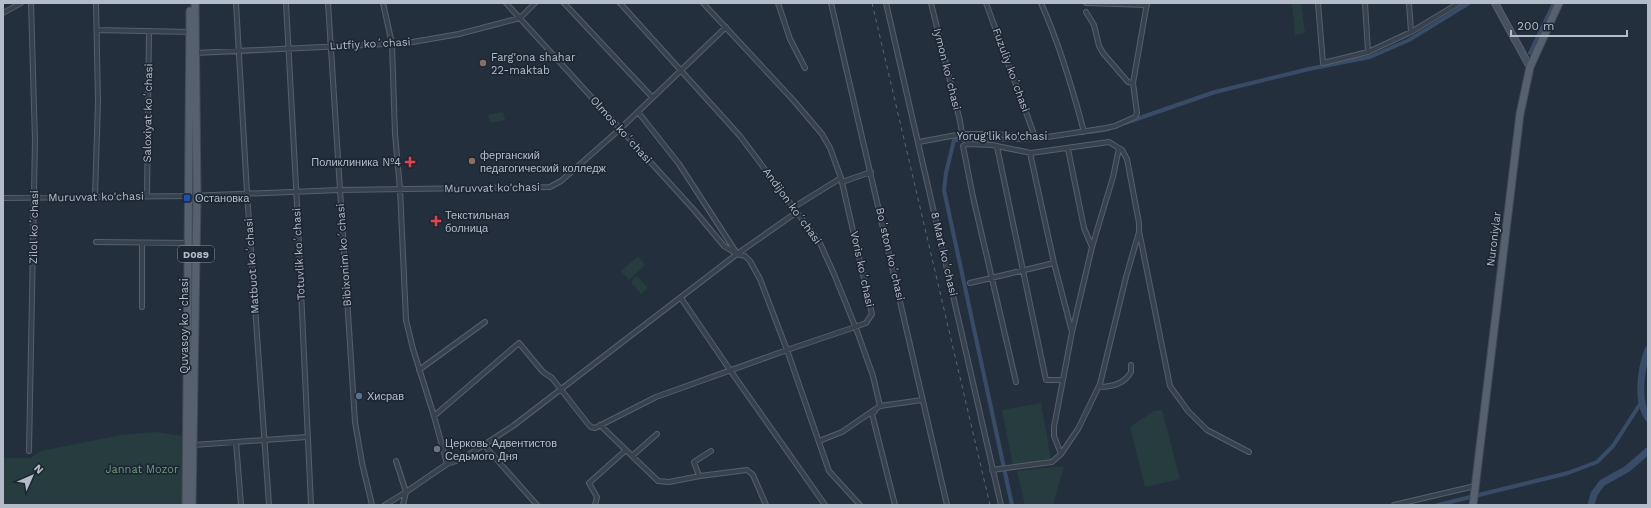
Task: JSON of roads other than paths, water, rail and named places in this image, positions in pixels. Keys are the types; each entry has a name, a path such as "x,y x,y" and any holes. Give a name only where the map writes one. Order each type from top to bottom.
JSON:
{"main road":[{"name":"Quvasoy koʻchasi","path":"190,3 195,396 192,505"},
{"name":"Quvasoy koʻchasi","path":"186,505 189,242 193,196 195,53 194,3"},
{"path":"1495,3 1530,67"},
{"name":"Nuroniylar","path":"1473,505 1520,114 1530,67 1560,3"}],"street":[{"path":"3,13 21,3"},
{"name":"Zilol koʻchasi","path":"29,450 35,141 31,3"},
{"path":"95,196 98,102 96,3"},
{"name":"Matbuot koʻchasi","path":"236,3 247,193 269,505"},
{"name":"Totuvlik koʻchasi","path":"286,3 311,505"},
{"name":"Bibixonim koʻchasi","path":"328,3 355,422 362,463 372,505"},
{"path":"383,3 392,44 395,134 400,189 406,320 447,464"},
{"name":"Olmos koʻchasi","path":"506,3 694,210 724,246 737,254 746,256 760,279 787,350 829,471 860,505"},
{"name":"Lutfiy koʻchasi","path":"195,53 238,52 426,41 498,25 520,18 535,3"},
{"path":"564,3 652,97"},
{"name":"Andijon koʻchasi","path":"620,3 740,136 820,243 855,327 873,376 880,406"},
{"name":"Voris koʻchasi","path":"600,425 656,397 866,323 872,314 841,180 830,148 822,134 703,3"},
{"path":"778,3 790,39 805,68"},
{"name":"Boʻston koʻchasi","path":"831,3 947,505"},
{"name":"8 Mart koʻchasi","path":"886,3 1001,505"},
{"name":"Iymon koʻchasi","path":"931,3 962,134"},
{"name":"Fuzuliy koʻchasi","path":"986,3 1035,137"},
{"path":"1041,3 1073,91 1084,132"},
{"path":"1086,3 1147,4"},
{"path":"1318,3 1323,63 1368,52 1411,32 1459,3"},
{"path":"1365,3 1368,52"},
{"path":"1409,3 1411,32"},
{"name":"Yorug'lik ko'chasi","path":"919,142 962,134 993,134 1040,138 1115,126 1136,117 1137,113 1133,83 1147,4"},
{"path":"1086,12 1094,25 1099,46 1103,53 1128,82 1133,83"},
{"name":"Muruvvat ko'chasi","path":"3,198 193,196 340,190 550,187 561,181 620,129 726,27"},
{"path":"97,30 148,31 190,29"},
{"name":"Saloxiyat koʻchasi","path":"147,196 148,31"},
{"path":"638,112 679,164 737,254"},
{"path":"1016,382 963,148 966,144 984,144 1030,153 1068,149 1105,142 1113,144 1125,154 1127,159 1139,223 1139,231 1170,386 1188,411 1207,430 1249,452"},
{"path":"997,147 1046,380 1063,380"},
{"path":"1061,454 1054,431 1072,332 1092,247 1113,178 1119,148"},
{"path":"1068,149 1084,228 1092,247"},
{"path":"1030,153 1054,263 1072,332"},
{"path":"794,207 841,180 871,172"},
{"path":"385,505 447,464 462,459 513,426 737,254 797,212"},
{"path":"994,470 1049,463 1061,454 1078,429 1099,386 1139,231"},
{"path":"96,242 189,242"},
{"path":"142,243 142,307"},
{"path":"970,283 1054,263"},
{"path":"681,298 825,505"},
{"path":"419,370 485,322"},
{"path":"434,416 519,343 543,372 552,378 592,427 595,428 600,425 658,481 669,482 699,476 747,470 753,475 766,505"},
{"path":"1099,386 1112,386 1123,380 1131,372 1131,365"},
{"path":"819,441 842,432 880,406 922,400"},
{"path":"880,406 872,414 895,505"},
{"path":"632,456 657,434"},
{"path":"193,445 307,437"},
{"path":"236,442 241,505"},
{"path":"484,445 536,505"},
{"path":"595,505 597,497 589,484 626,450"},
{"path":"699,476 694,462 711,452"},
{"path":"396,461 406,492 403,505"},
{"path":"1394,505 1475,486"}],"waterway":[{"path":"1125,123 1215,92 1309,69 1370,57 1409,40 1469,3"},
{"path":"1530,53 1554,3"},
{"path":"1090,132 1109,129"},
{"path":"1012,505 944,190 946,173 954,140 1042,140"},
{"path":"1648,350 1643,366 1641,384 1642,403 1648,418"},
{"path":"1438,505 1568,473 1597,462 1613,446 1642,401"},
{"path":"1591,505 1594,494 1602,483 1627,469 1648,451"}],"railway":[{"path":"872,3 990,505"}],"place":[{"name":"Farg'ona shahar 22-maktab","path":"483,63"},
{"name":"ферганский педагогический колледж","path":"472,161"},
{"name":"Поликлиника №4","path":"410,162"},
{"name":"Остановка","path":"187,198"},
{"name":"Текстильная болница","path":"436,221"},
{"name":"Хисрав","path":"359,396"},
{"name":"Церковь Адвентистов Седьмого Дня","path":"437,449"}],"park label":[{"name":"Jannat Mozor","path":"142,469"}]}
